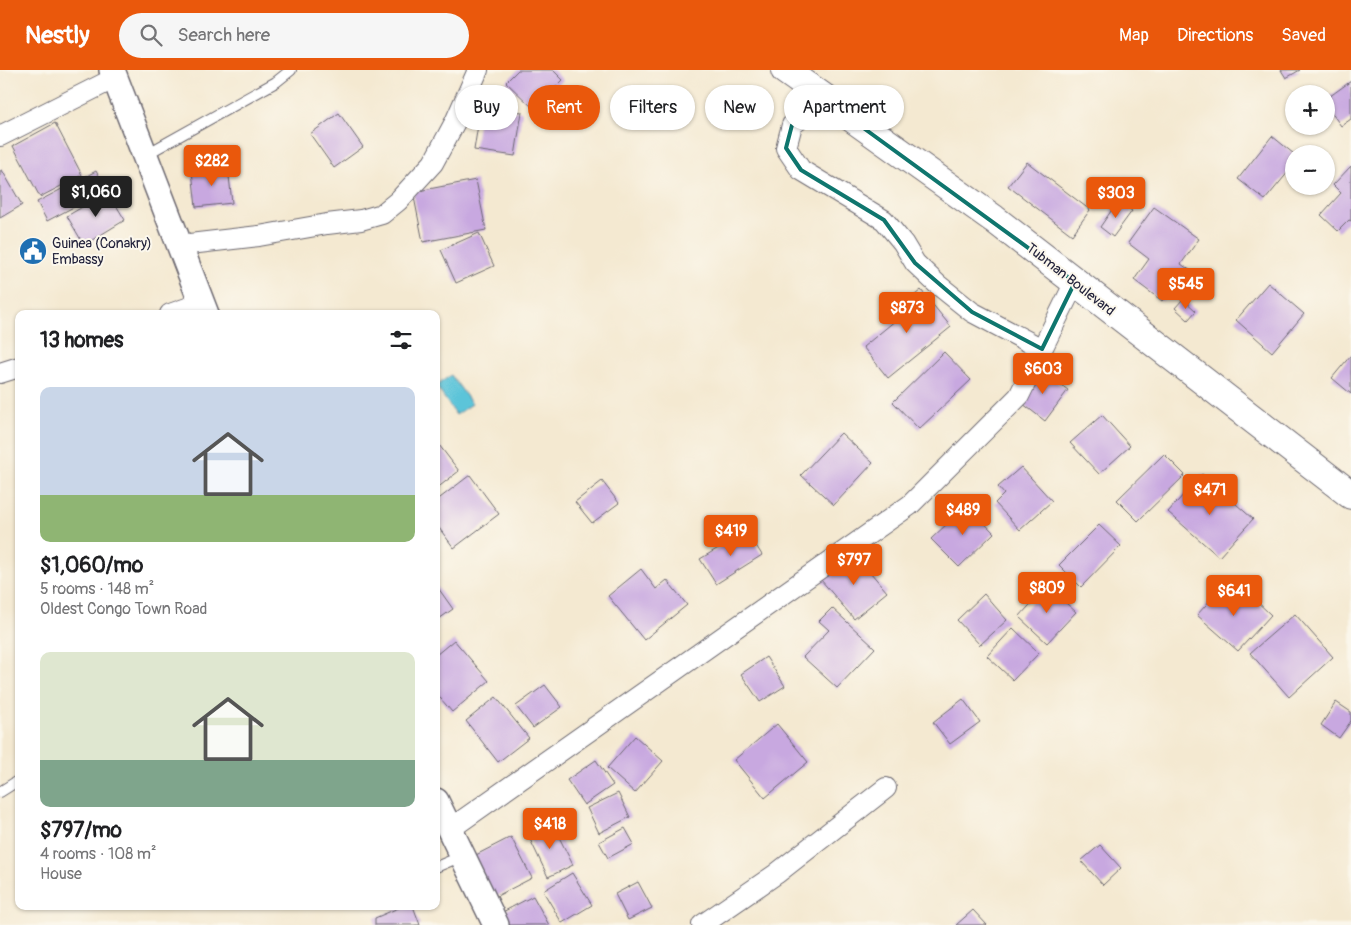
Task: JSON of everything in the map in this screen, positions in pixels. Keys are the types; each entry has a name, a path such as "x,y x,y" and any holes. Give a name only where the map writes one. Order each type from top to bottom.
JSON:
{"highway":[{"name":"Tubman Boulevard","path":"785,70 805,85"},
{"name":"Tubman Boulevard","path":"868,130 994,219 1351,495"}],"street":[{"path":"181,246 360,220 382,214 398,201 433,163 456,122 478,70"},
{"path":"0,136 113,74 204,308"},
{"path":"791,130 786,148 801,170 884,220 915,263 937,284 972,312 1042,349"},
{"path":"450,829 910,505 1019,396 1075,282"},
{"path":"0,373 15,368"},
{"path":"702,925 776,874 886,788"},
{"path":"440,809 496,925"}],"lane":[{"path":"145,155 276,82 291,70"},
{"path":"0,792 15,783"},
{"path":"440,865 462,856"}],"highlighted area":[{"path":"825,100 1075,282 1042,349 972,312 915,263 884,220 801,170 786,148 792,125"}],"water":[{"path":"451,375 472,404 456,415 440,392 440,383"}],"building":[{"path":"518,70 553,70 563,80 558,85 528,85 528,103 518,94 518,85 509,85 506,82"},
{"path":"1281,70 1300,70 1286,78"},
{"path":"1351,81 1351,119 1341,126 1335,118 1335,93"},
{"path":"518,111 522,112 515,156 474,150 477,130 518,130"},
{"path":"339,113 363,147 334,168 310,134"},
{"path":"55,123 82,175 40,197 13,146"},
{"path":"1272,136 1285,147 1285,176 1265,200 1238,179"},
{"path":"1027,162 1090,210 1072,235 1008,186"},
{"path":"1351,166 1351,221 1349,220 1338,231 1321,215 1341,193 1335,187 1335,183"},
{"path":"228,167 232,203 196,207 192,171"},
{"path":"2,170 22,205 0,218 0,171"},
{"path":"96,171 106,190 47,221 37,202"},
{"path":"476,180 486,230 423,242 413,192"},
{"path":"108,192 125,220 84,245 67,216"},
{"path":"1118,201 1132,211 1113,237 1100,227"},
{"path":"1154,207 1199,239 1181,264 1191,271 1180,286 1176,282 1162,301 1134,280 1149,259 1128,243"},
{"path":"479,233 494,266 456,283 441,250"},
{"path":"1268,283 1304,314 1272,352 1236,320"},
{"path":"921,290 951,327 888,378 863,347 896,320 891,315"},
{"path":"1183,299 1196,311 1188,320 1175,308"},
{"path":"944,352 971,380 919,429 893,402"},
{"path":"1351,355 1351,394 1332,378"},
{"path":"1040,370 1068,390 1045,421 1018,400"},
{"path":"1102,415 1130,446 1099,474 1070,443"},
{"path":"841,433 873,463 834,505 801,475"},
{"path":"440,446 459,471 440,486"},
{"path":"1164,454 1185,475 1138,521 1117,500"},
{"path":"1021,467 1052,501 1020,530 995,503 1004,494 998,487"},
{"path":"1202,474 1253,519 1219,557 1168,512"},
{"path":"470,475 499,514 454,548 440,529 440,498"},
{"path":"602,481 619,503 592,523 575,502"},
{"path":"967,505 994,533 959,567 931,539"},
{"path":"1099,525 1121,546 1081,587 1059,565"},
{"path":"747,531 762,555 716,584 700,559"},
{"path":"854,553 887,592 854,619 821,580"},
{"path":"641,569 656,589 667,580 687,605 644,640 608,596"},
{"path":"1047,586 1076,612 1047,643 1019,617"},
{"path":"1223,586 1241,603 1249,594 1271,615 1238,651 1197,615"},
{"path":"440,591 453,609 440,618"},
{"path":"984,594 1007,620 980,645 957,620"},
{"path":"832,608 875,648 837,688 803,657 829,630 819,621"},
{"path":"1295,614 1333,657 1289,697 1250,653"},
{"path":"1013,628 1039,653 1013,680 987,656"},
{"path":"454,640 489,681 452,712 440,698 440,652"},
{"path":"766,657 785,686 760,702 741,674"},
{"path":"545,685 562,707 533,728 516,706"},
{"path":"496,697 529,738 498,762 466,721"},
{"path":"963,699 980,722 950,744 933,722"},
{"path":"1336,702 1351,712 1351,721 1339,738 1321,725"},
{"path":"777,724 808,762 765,798 734,760"},
{"path":"635,736 663,761 635,793 607,768"},
{"path":"596,760 613,785 584,805 567,780"},
{"path":"618,793 630,817 599,833 587,808"},
{"path":"552,823 573,865 548,877 528,835"},
{"path":"625,828 634,844 608,858 599,842"},
{"path":"511,837 532,878 493,898 472,857"},
{"path":"1100,845 1121,868 1103,885 1081,861"},
{"path":"572,873 592,905 562,923 543,891"},
{"path":"638,882 652,908 628,920 615,894"},
{"path":"533,896 549,925 503,925 497,915"},
{"path":"394,910 414,910 420,925 375,925 375,918"},
{"path":"973,910 987,925 956,925"}],"place":[{"name":"Guinea (Conakry) Embassy","path":"33,251"}]}
